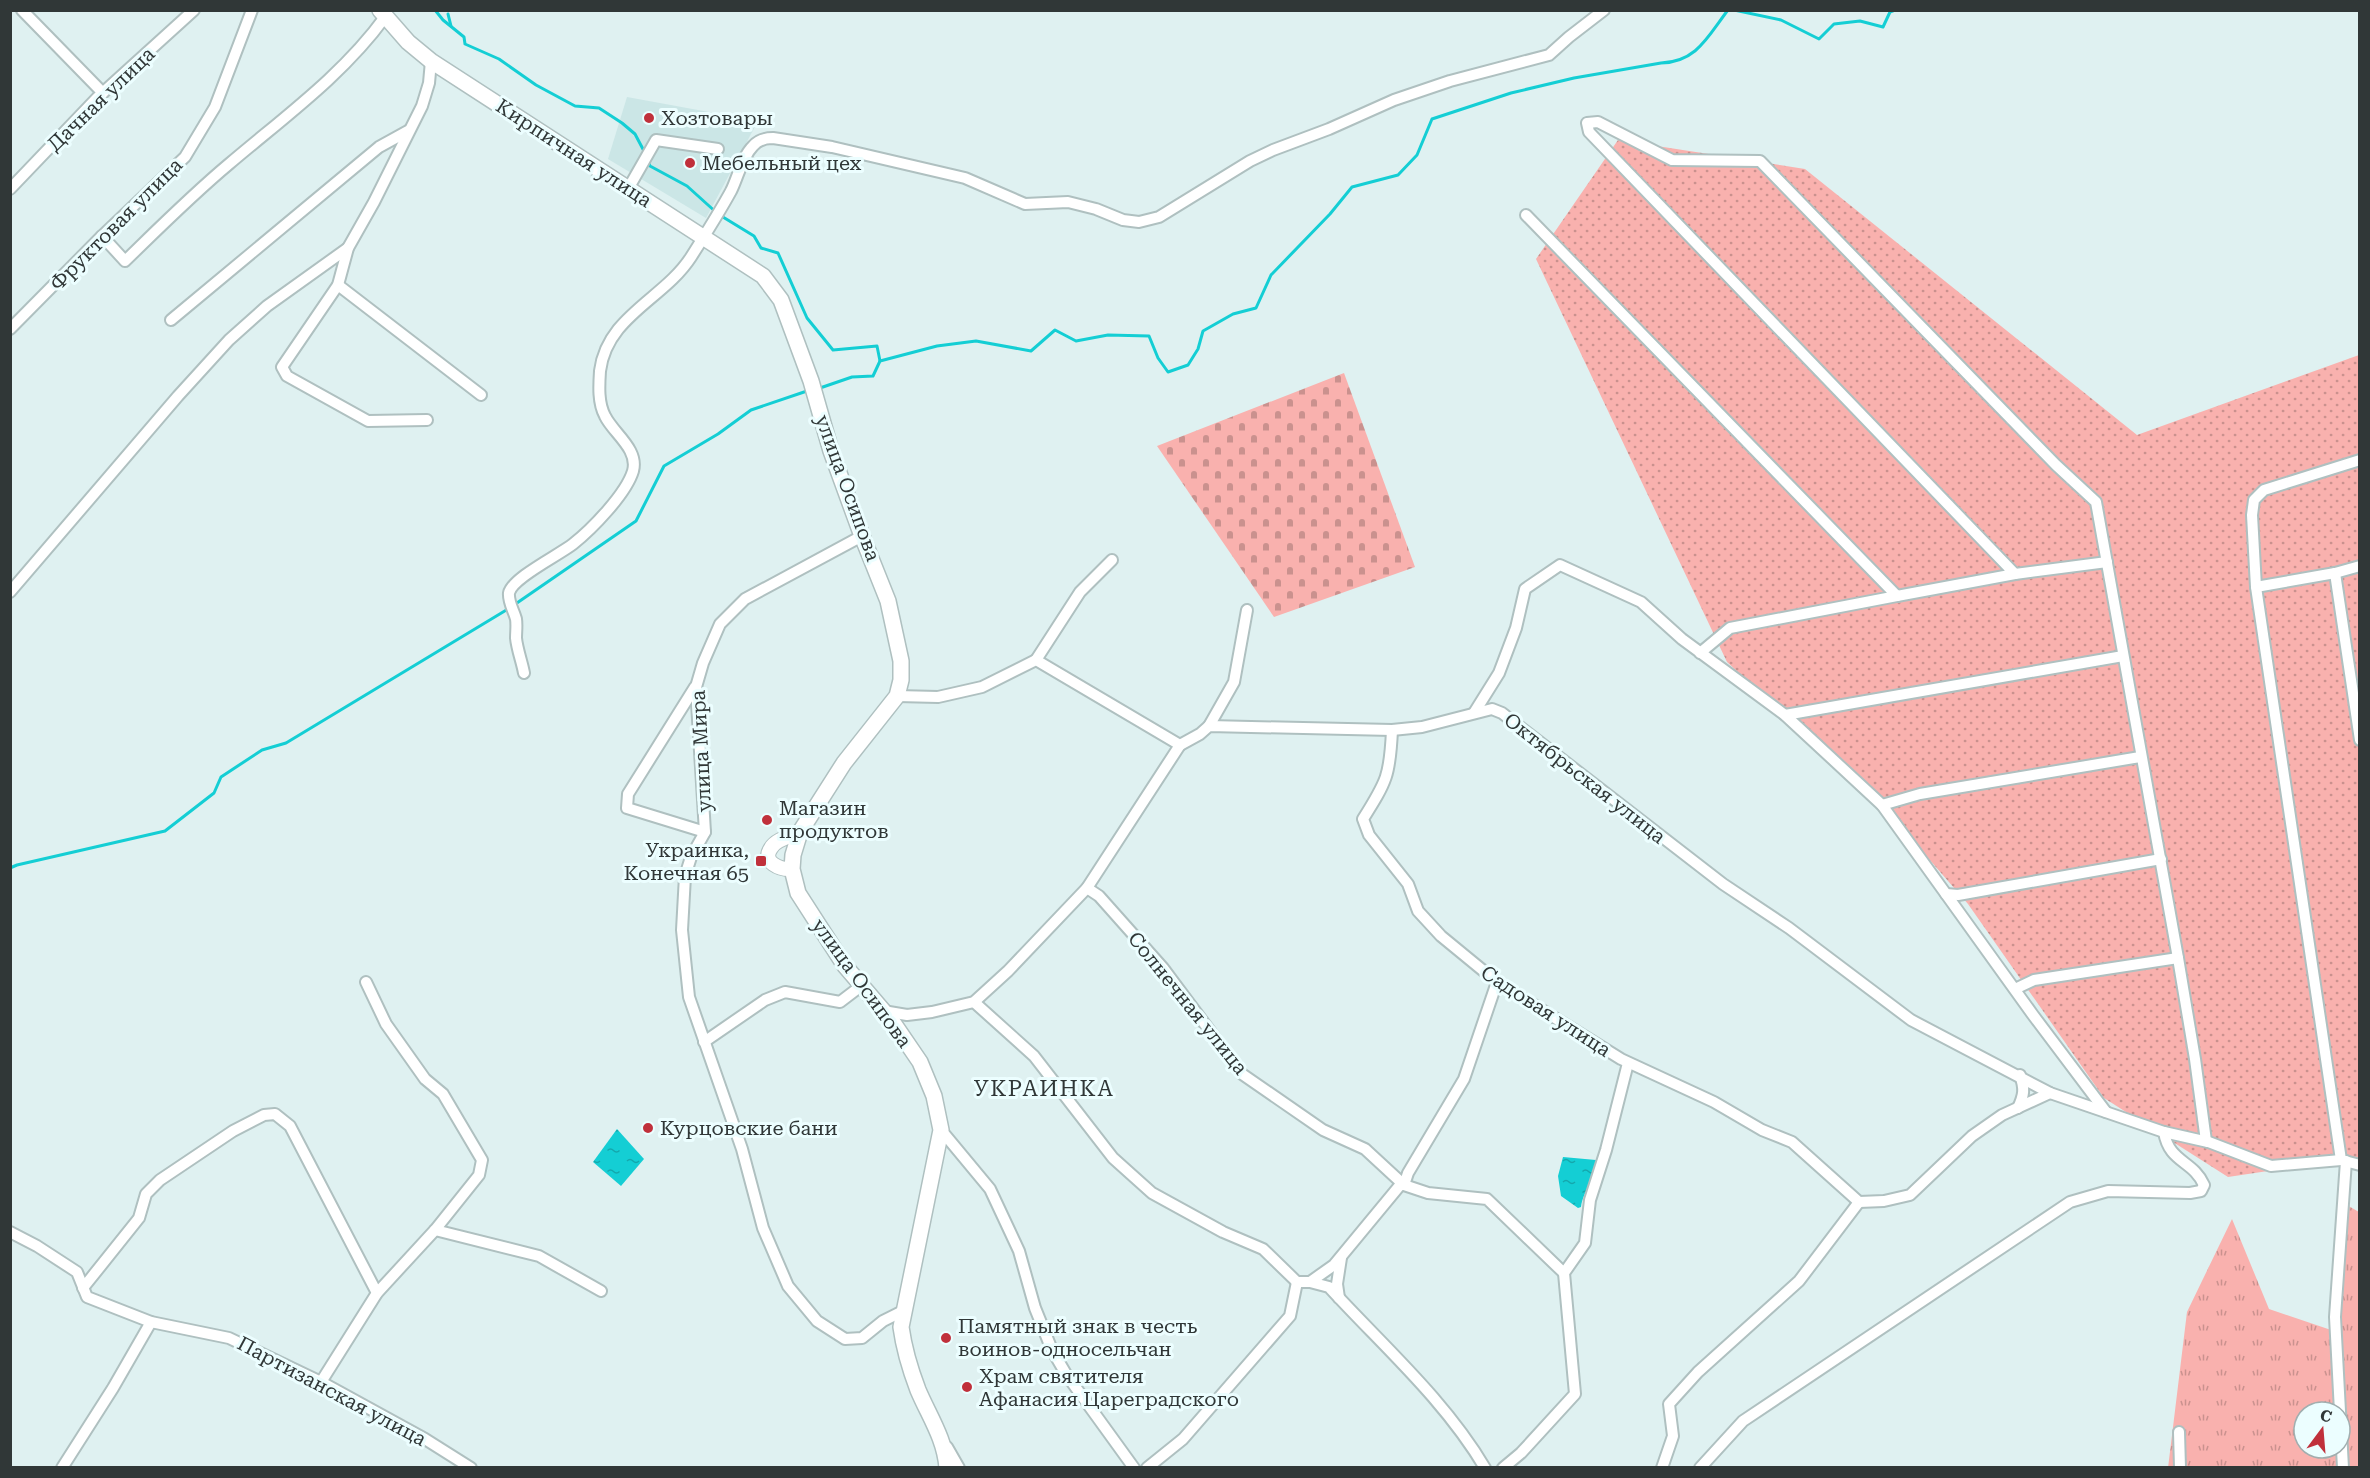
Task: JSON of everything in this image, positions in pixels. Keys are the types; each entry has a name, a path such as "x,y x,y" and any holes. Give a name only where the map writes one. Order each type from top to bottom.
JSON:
{"main road":[{"name":"Кирпичная улица","path":"382,14 408,42 431,61 756,271 774,289"},
{"name":"улица Осипова","path":"774,289 784,306 811,381 831,451 888,602 897,633 901,661 901,680 897,696 844,763 800,832 793,855 792,869 798,893 845,966 883,1011 920,1062 934,1096 941,1130 901,1327 903,1347 940,1437 946,1454 947,1467"}],"street":[{"path":"22,10 103,93"},
{"name":"Дачная улица","path":"10,189 103,93 194,10"},
{"name":"Фруктовая улица","path":"10,329 102,236 185,157 215,107 252,10"},
{"path":"524,673 516,639 516,619 510,601 510,590 521,577 552,560 585,534 620,494 633,468 634,462 629,450 605,416 600,402 599,386 603,357 614,334 629,316 667,286 680,272 732,190 749,150 754,144 766,138 832,147 965,178 1025,204 1068,202 1096,209 1123,220 1139,222 1159,217 1273,150 1329,129 1394,100 1450,81 1549,55 1604,10"},
{"path":"102,236 125,261 214,177 330,79 369,39 382,14"},
{"path":"427,420 368,421 287,376 282,367 338,285 348,248 422,106 429,83 431,61"},
{"path":"2015,574 1589,132 1587,123 1598,122 1672,160 1760,161 2056,465 2096,502 2140,757 2178,958 2195,1059 2205,1141 2208,1142"},
{"path":"171,320 379,147 408,131"},
{"path":"628,189 656,140 718,149"},
{"path":"1526,214 1897,596"},
{"path":"10,592 229,340 267,306 348,248"},
{"path":"338,285 481,395"},
{"path":"2343,1467 2335,1317 2344,1161 2256,587 2252,515 2254,500 2264,490 2360,460"},
{"name":"улица Мира","path":"862,536 745,599 720,624 703,663 696,687 705,832 691,857 686,876 682,930 689,997 742,1149 763,1228 788,1286 817,1321 845,1339 862,1338 883,1321 903,1311"},
{"path":"897,696 938,697 982,687 1036,660 1080,592 1112,560"},
{"path":"1700,653 1730,628 2015,574 2107,562"},
{"path":"1474,713 1499,673 1516,628 1525,589 1560,566 1641,602 1700,653 1785,715 1882,805 2107,1113"},
{"path":"2256,587 2335,573 2360,566"},
{"path":"2335,573 2360,740"},
{"path":"883,1011 907,1015 974,1002 1008,971 1087,888 1180,745 1209,726 1234,682 1247,610"},
{"path":"1785,715 2123,656"},
{"path":"1036,660 1180,745"},
{"path":"696,687 628,794 627,808 705,832"},
{"name":"Октябрьская улица","path":"1209,726 1392,729 1422,727 1492,709 1502,713 1723,884 1789,928 1911,1020 2020,1075 2050,1093 2164,1132 2208,1142 2271,1166 2344,1161"},
{"name":"Садовая улица","path":"1392,729 1390,764 1384,785 1363,819 1369,835 1408,884 1418,911 1441,936 1497,982 1628,1063 1714,1102 1762,1130 1792,1142 1859,1202"},
{"path":"1882,805 1920,794 2140,757"},
{"path":"792,869 781,869 774,865 769,852 775,843 800,832"},
{"path":"1946,894 1958,895 2161,859"},
{"name":"Солнечная улица","path":"1087,888 1099,896 1163,968 1242,1074 1323,1130 1365,1149 1404,1185 1428,1193 1487,1200 1564,1273"},
{"path":"2015,988 2034,980 2178,958"},
{"path":"321,1382 377,1293 435,1230 479,1175 482,1160 443,1094 425,1079 386,1024 366,982"},
{"path":"1310,1282 1334,1265 1401,1184 1404,1185 1408,1173 1464,1079 1497,982"},
{"path":"704,1042 765,1000 785,992 840,1002 861,986"},
{"path":"974,1002 1034,1056 1113,1158 1152,1193 1223,1232 1263,1250 1297,1281 1329,1287 1447,1413 1468,1439 1485,1467"},
{"path":"1503,1467 1521,1453 1575,1394 1564,1273 1586,1243 1590,1200 1606,1150 1628,1063"},
{"path":"2018,1108 2024,1097 2025,1088 2020,1075"},
{"path":"1662,1467 1673,1436 1668,1404 1698,1372 1799,1281 1859,1202 1884,1201 1910,1195 1972,1136 2002,1115 2050,1093"},
{"path":"83,1288 139,1218 146,1194 160,1180 233,1131 264,1115 275,1114 290,1126 377,1293"},
{"path":"941,1130 990,1189 1019,1251 1035,1308 1052,1350 1066,1374 1134,1467"},
{"path":"1700,1467 1743,1421 2070,1202 2108,1191 2190,1193 2201,1191 2204,1185 2201,1179 2195,1170 2167,1147 2164,1132"},
{"path":"2344,1161 2360,1165"},
{"path":"435,1230 539,1256 601,1291"},
{"name":"Партизанская улица","path":"10,1232 37,1246 77,1272 87,1297 151,1322 229,1338 321,1382 471,1467"},
{"path":"1339,1298 1338,1268 1342,1255"},
{"path":"1147,1467 1183,1439 1290,1316 1297,1281"},
{"path":"62,1467 113,1388 151,1322"},
{"path":"2180,1432 2180,1467"},
{"path":"940,1437 959,1467"}],"shaded area":[{"path":"627,97 758,121 706,218 608,159"}],"green space":[{"path":"1618,140 1805,169 2137,435 2359,355 2359,1164 2341,1160 2228,1177 2104,1098 1968,904 1882,805 1727,662 1536,259"},
{"path":"1344,373 1415,567 1274,617 1157,446"},
{"path":"2345,1204 2359,1212 2359,1467 2168,1468 2187,1312 2232,1219 2269,1309 2334,1331"}],"water":[{"path":"617,1129 644,1159 621,1186 593,1162"},
{"path":"1563,1157 1596,1160 1592,1178 1581,1207 1578,1208 1561,1196 1558,1176"}],"waterway":[{"path":"435,10 443,20 464,37 465,44 499,59 536,85 575,106 599,108 622,123 635,134 645,153"},
{"path":"820,388 852,377 873,376 880,361 937,346 976,341 1031,351 1055,330 1076,341 1108,335 1149,336 1158,358 1168,372 1188,365 1198,349 1203,331 1233,314 1256,308 1271,275 1330,214 1352,187 1398,175 1417,155 1432,119 1511,93 1574,78 1673,62 1684,58 1693,53 1708,38 1728,10"},
{"path":"1734,10 1781,20 1819,39 1834,24 1860,21 1883,27 1890,12 1895,10"},
{"path":"448,14 451,26"},
{"path":"647,160 650,166 687,186 718,214 754,236 761,248 778,253 807,318 833,350 877,346 880,361"},
{"path":"514,605 636,521 664,466 718,434 751,410 807,391"},
{"path":"10,868 165,831 214,793 221,777 262,750 286,743 508,609"}],"place":[{"name":"Хозтовары","path":"649,118"},
{"name":"Мебельный цех","path":"690,163"},
{"name":"Магазин продуктов","path":"767,820"},
{"name":"Украинка, Конечная 65","path":"761,861"},
{"name":"Курцовские бани","path":"648,1128"},
{"name":"Памятный знак в честь воинов-односельчан","path":"946,1338"},
{"name":"Храм святителя Афанасия Цареградского","path":"967,1387"}],"district":[{"name":"УКРАИНКА","path":"1044,1088"}]}
